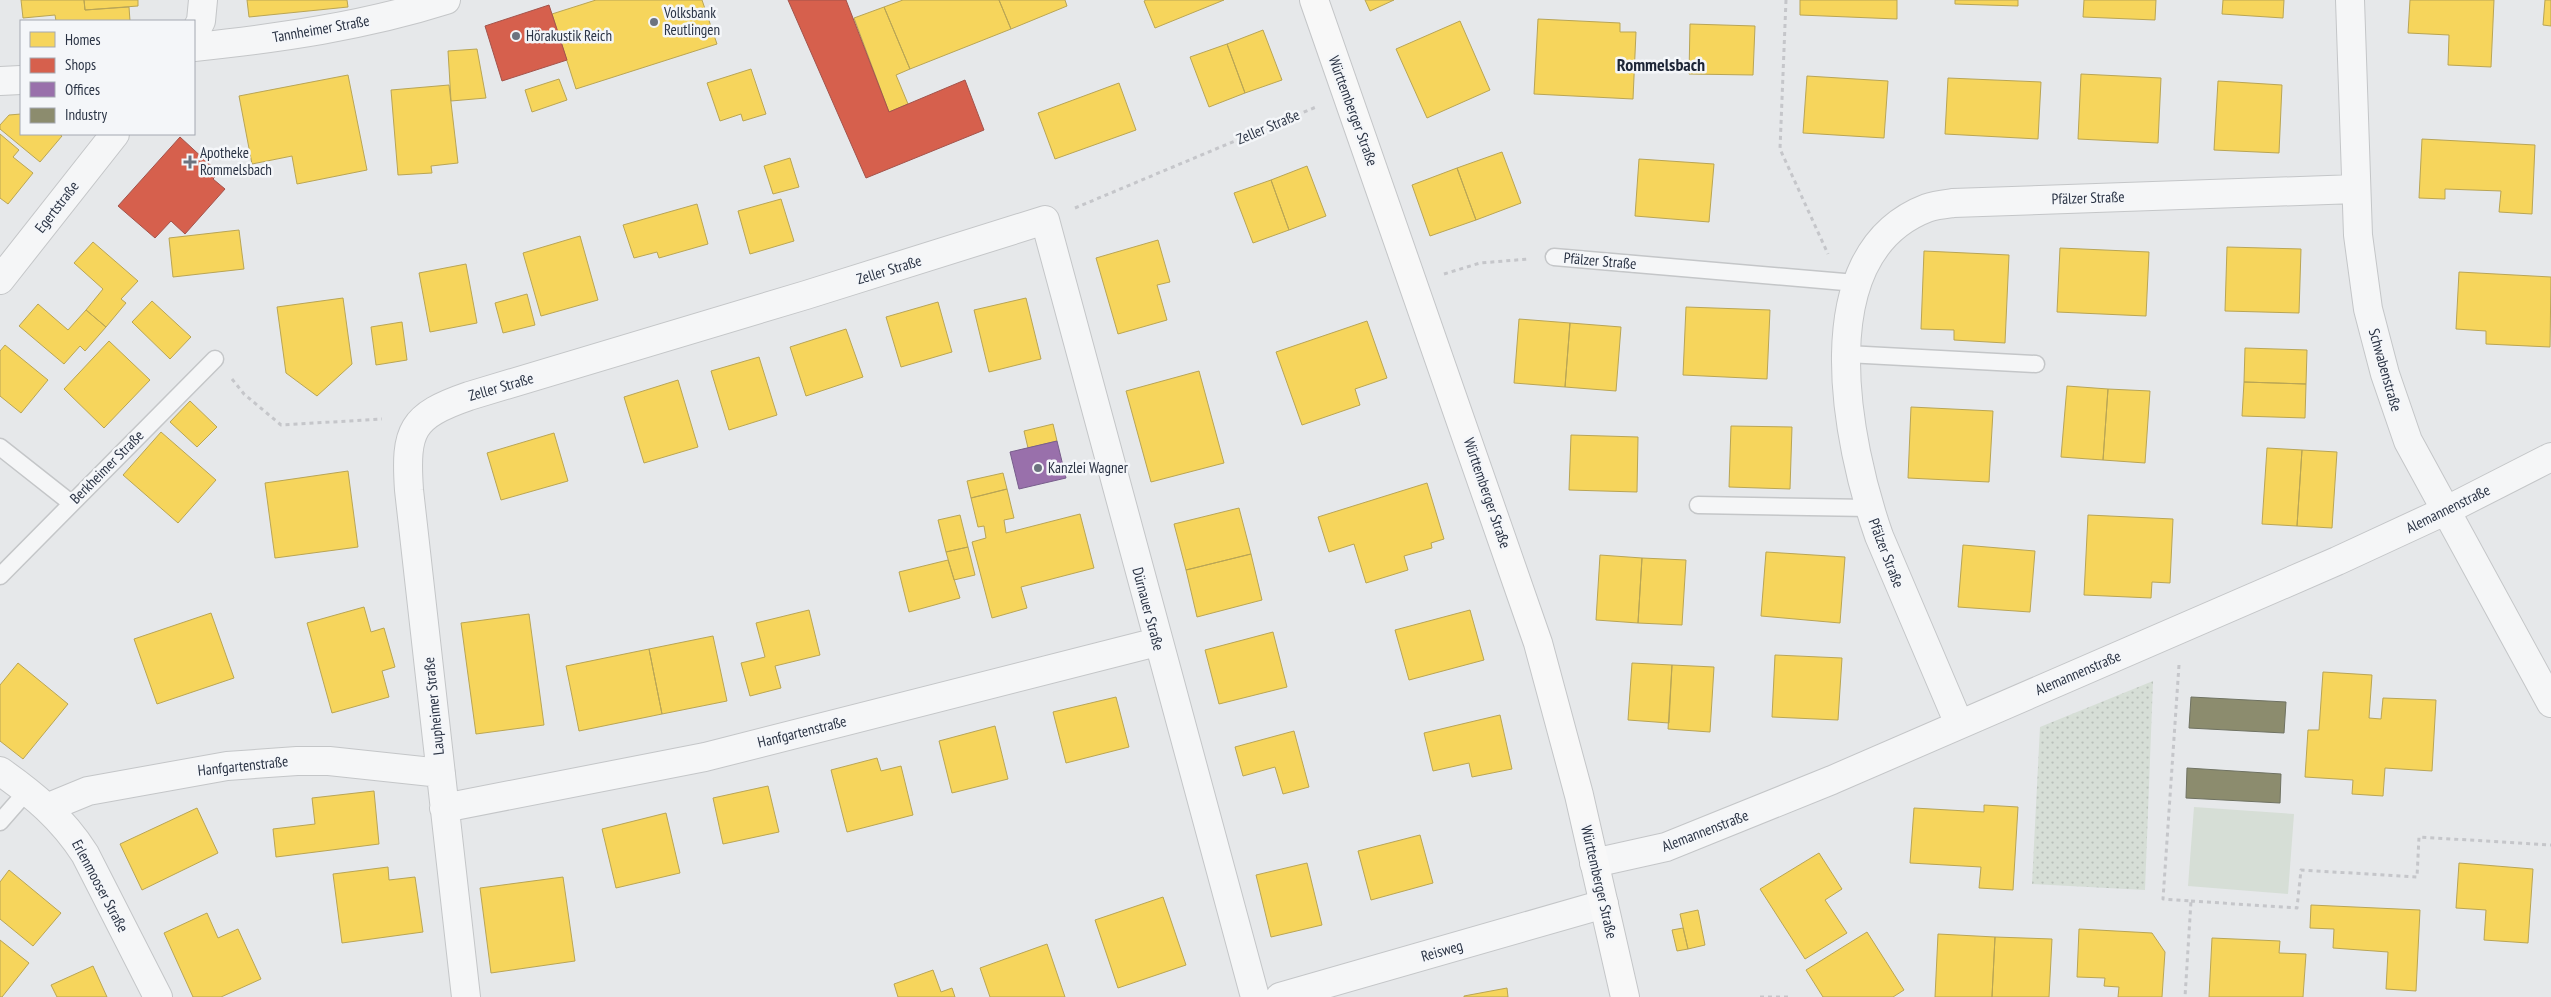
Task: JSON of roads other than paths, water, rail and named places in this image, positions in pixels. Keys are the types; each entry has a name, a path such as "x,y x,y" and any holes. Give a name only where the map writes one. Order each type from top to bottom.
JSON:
{"main road":[{"name":"Württemberger Straße","path":"1314,0 1538,643 1579,795 1625,997"}],"street":[{"path":"195,32 200,21 203,0"},
{"name":"Tannheimer Straße","path":"195,47 274,39 328,29 379,19 446,0"},
{"name":"Schwabenstraße","path":"2350,0 2356,188 2362,278 2375,342 2394,407 2408,441 2551,702"},
{"path":"0,80 20,80"},
{"name":"Egertstraße","path":"0,280 114,135"},
{"name":"Pfälzer Straße","path":"1959,724 1890,567 1869,508 1853,435 1847,354 1849,321 1856,284 1866,262 1893,228 1909,216 1929,207 1953,203 2356,188"},
{"name":"Zeller Straße","path":"422,418 447,404 468,396 806,295 1045,220"},
{"name":"Dürnauer Straße","path":"1045,220 1157,642 1255,997"},
{"name":"Laupheimer Straße","path":"422,418 411,438 408,467 466,997"},
{"name":"Alemannenstraße","path":"1594,863 1666,847 1701,834 2181,629 2446,511 2551,457"},
{"name":"Hanfgartenstraße","path":"444,808 705,757 1157,642"},
{"name":"Hanfgartenstraße","path":"49,807 88,791 227,766 297,761 329,761 441,773"},
{"name":"Erlenmooser Straße","path":"0,771 49,807 73,835 85,854 158,997"},
{"name":"Reisweg","path":"1280,997 1604,904"}],"lane":[{"name":"Pfälzer Straße","path":"1554,257 1828,279 1856,284"},
{"path":"1847,354 2036,364"},
{"name":"Berkheimer Straße","path":"0,576 215,360"},
{"path":"0,447 71,503"},
{"path":"1698,505 1869,508"},
{"path":"0,822 28,790"}],"place":[{"name":"Volksbank Reutlingen","path":"654,22"},
{"name":"Hörakustik Reich","path":"516,36"},
{"name":"Apotheke Rommelsbach","path":"190,162"},
{"name":"Kanzlei Wagner","path":"1038,468"}],"district":[{"name":"Rommelsbach","path":"1661,65"}]}
